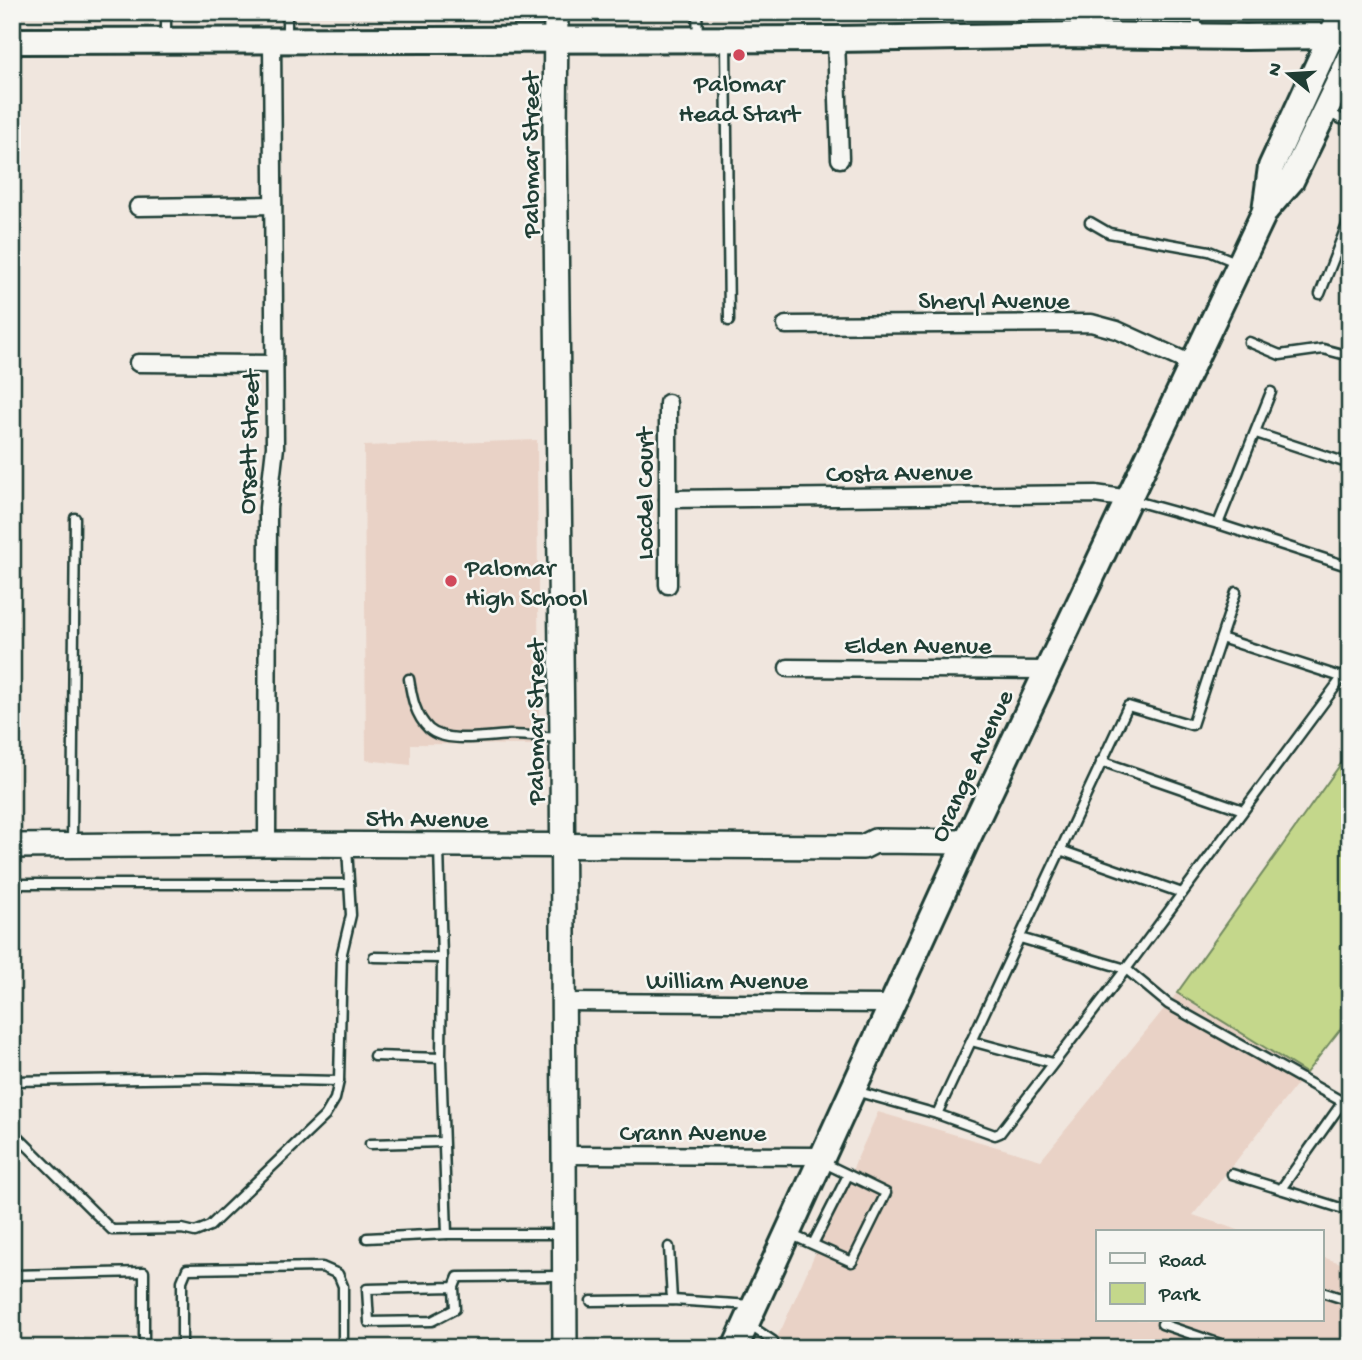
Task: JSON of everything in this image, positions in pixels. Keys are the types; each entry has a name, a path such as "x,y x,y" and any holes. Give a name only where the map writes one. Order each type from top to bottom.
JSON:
{"main road":[{"name":"Palomar Street","path":"556,12 565,1348"},
{"name":"Orange Avenue","path":"1265,211 1271,167 1343,39 1342,12"},
{"path":"12,41 836,39 1080,24 1197,24 1343,39"},
{"name":"Orange Avenue","path":"735,1348 966,842 1265,211 1291,181 1350,59"},
{"name":"5th Avenue","path":"12,846 439,844 863,847 875,841 966,842"}],"street":[{"path":"836,39 840,159"},
{"name":"Orsett Street","path":"267,844 268,508 275,447 273,205 280,40"},
{"path":"138,207 273,205"},
{"name":"Sheryl Avenue","path":"786,325 1091,323 1117,330 1194,365"},
{"path":"138,363 274,364"},
{"name":"Locdel Court","path":"668,403 668,585"},
{"name":"Costa Avenue","path":"668,499 1095,494 1130,499"},
{"name":"Elden Avenue","path":"788,668 1047,670"},
{"name":"William Avenue","path":"564,1002 891,1004"},
{"name":"Crann Avenue","path":"565,1155 820,1158"}],"lane":[{"path":"166,12 166,41"},
{"path":"280,40 287,12"},
{"path":"697,12 698,39"},
{"path":"726,38 729,321"},
{"path":"1325,110 1341,119 1350,120"},
{"path":"1320,294 1350,217"},
{"path":"1090,222 1109,233 1209,251 1241,264"},
{"path":"1249,342 1280,355 1323,349 1350,356"},
{"path":"1217,524 1271,393"},
{"path":"1256,433 1350,464"},
{"path":"1130,499 1350,567"},
{"path":"72,845 75,518"},
{"path":"937,1114 1128,706 1192,725 1236,592"},
{"path":"1222,638 1341,677"},
{"path":"853,1090 937,1114 995,1135 1000,1133 1126,969 1350,667"},
{"path":"409,679 413,703 420,718 432,731 454,738 510,735 562,738"},
{"path":"1101,761 1243,810"},
{"path":"12,1131 112,1230 182,1229 195,1232 211,1226 325,1116 335,1099 339,1081 342,953 351,915 347,844"},
{"path":"439,844 442,958 440,1058 447,1234"},
{"path":"1060,850 1182,893"},
{"path":"12,884 349,884"},
{"path":"1020,938 1126,969 1168,1004 1346,1104 1281,1189"},
{"path":"374,957 442,958"},
{"path":"971,1041 1053,1063"},
{"path":"374,1056 440,1058"},
{"path":"12,1080 207,1078 339,1081"},
{"path":"370,1144 443,1142"},
{"path":"787,1232 852,1262 886,1193 820,1158"},
{"path":"1232,1174 1350,1211"},
{"path":"813,1244 848,1175"},
{"path":"367,1238 447,1234 565,1234"},
{"path":"669,1247 672,1300"},
{"path":"182,1348 181,1281 187,1269 322,1267 338,1274 343,1286 344,1348"},
{"path":"12,1275 145,1272 144,1348"},
{"path":"454,1287 367,1289 369,1322 432,1321 455,1309 454,1287 458,1278 565,1275"},
{"path":"1324,1293 1350,1301"},
{"path":"591,1301 672,1300 750,1314 773,1341"},
{"path":"1163,1322 1161,1324 1232,1348"}],"shaded area":[{"name":"Palomar High School","path":"537,440 539,745 411,744 411,765 366,760 364,446"},
{"path":"1177,993 1306,1073 1193,1215 1238,1230 1096,1230 1096,1322 1324,1322 1324,1258 1350,1266 1350,1348 771,1348 878,1112 1041,1160"}],"green space":[{"path":"1350,751 1350,1017 1306,1073 1177,993"}],"place":[{"name":"Palomar Head Start","path":"739,55"},
{"name":"Palomar High School","path":"451,581"}]}
